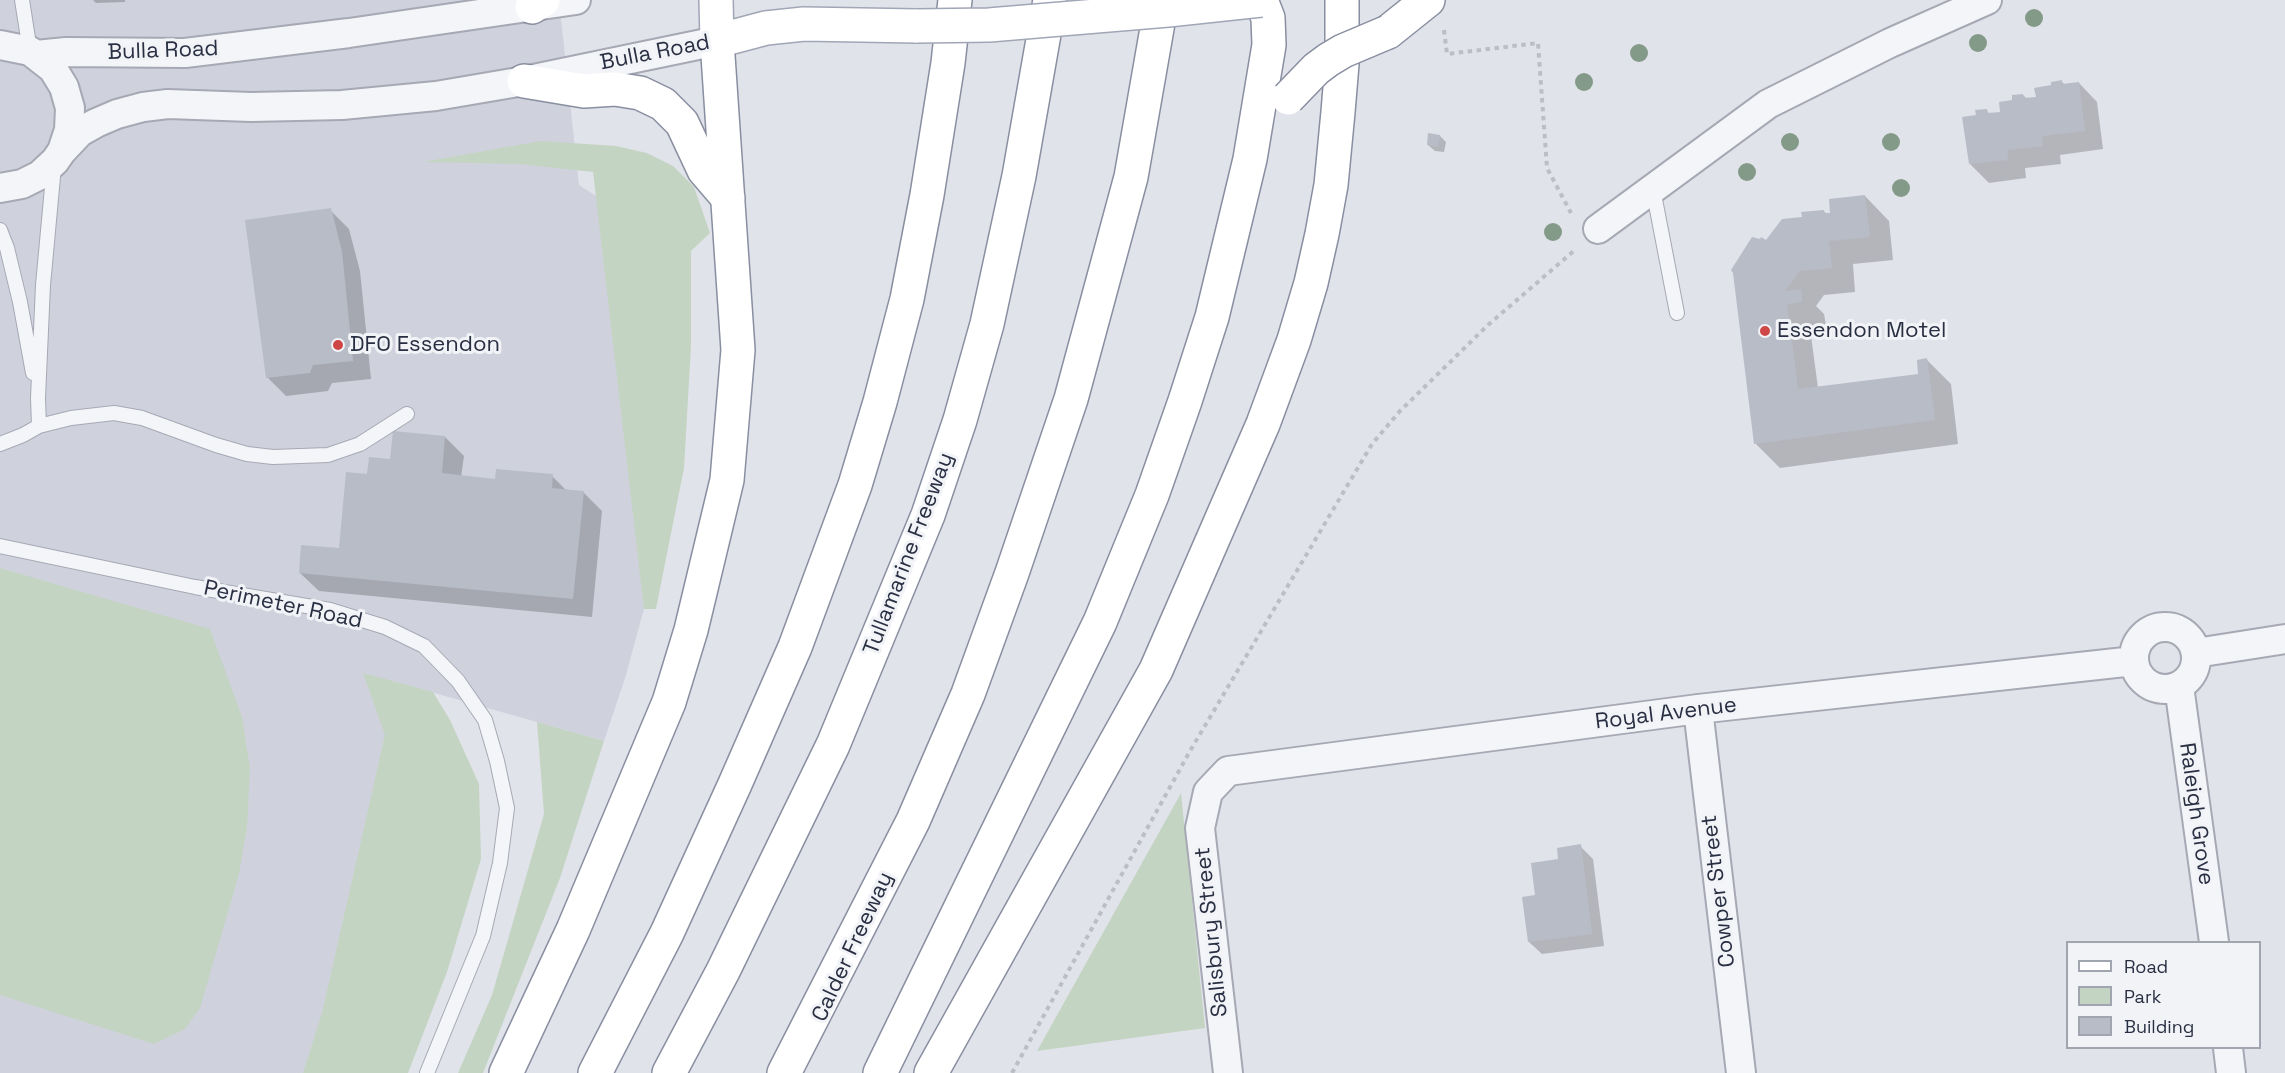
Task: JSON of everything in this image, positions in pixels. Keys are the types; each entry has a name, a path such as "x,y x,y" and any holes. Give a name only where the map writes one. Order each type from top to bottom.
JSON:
{"main road":[{"path":"506,1073 573,930 669,702 691,630 727,480 738,350 716,0"},
{"path":"595,1073 667,933 735,784 799,636 855,485 907,299 925,207 948,63 955,0"},
{"name":"Tullamarine Freeway","path":"669,1073 723,971 833,745 928,515 960,420 987,324 1019,176 1050,0"},
{"path":"784,1073 913,821 968,694 1071,399 1131,177 1162,0"},
{"path":"931,1073 1156,670 1263,424 1311,283 1322,234 1338,112 1342,64 1342,0"},
{"path":"880,1073 1100,622 1147,505 1185,401 1212,316 1250,159 1268,58 1263,6"},
{"name":"Bulla Road","path":"717,40 766,28 804,24 989,25 1168,10 1263,6"},
{"path":"1250,159 1265,131 1288,98 1316,69 1343,51 1436,11"},
{"path":"524,81 584,91 615,89 640,93 663,104 682,123 704,170 728,198"},
{"path":"576,1073 735,784"},
{"name":"Calder Freeway","path":"794,1073 913,821"}],"street":[{"name":"Bulla Road","path":"0,45 33,53 185,53 349,33 538,3 576,0"},
{"path":"1592,235 1768,104 1890,43 1987,0"},
{"name":"Bulla Road","path":"0,188 22,184 40,175 80,132 117,114 143,107 168,104 251,107 342,105 436,96 524,81 717,40"},
{"path":"33,53 53,69 64,87 70,108 69,130 58,156"},
{"path":"2156,627 2172,627 2182,631 2190,639 2196,653 2196,663 2192,674 2179,686 2169,689 2148,684 2140,676 2134,661 2139,640 2156,627"},
{"path":"2196,653 2285,639"},
{"name":"Royal Avenue","path":"1208,792 1228,771 1698,709 2134,661"},
{"name":"Raleigh Grove","path":"2179,686 2214,941"},
{"name":"Cowper Street","path":"1698,709 1741,1073"},
{"name":"Salisbury Street","path":"1208,792 1200,828 1228,1073"},
{"path":"2228,1049 2231,1073"}],"lane":[{"path":"22,0 33,53"},
{"path":"39,426 43,285 58,156"},
{"path":"1653,189 1677,313"},
{"path":"0,230 7,248 20,302 38,398"},
{"path":"0,444 39,426 71,418 114,412 142,418 247,454 301,457 328,455 360,444 407,414"},
{"name":"Perimeter Road","path":"0,546 195,587 330,610 385,627 424,646 458,681 484,720 497,761 507,807 500,863 483,936 428,1073"}],"path":[{"path":"1012,1073 1190,751 1372,444 1400,411 1488,325 1592,235 1548,168 1538,43 1447,54 1436,11"}],"shaded area":[{"name":"DFO Essendon","path":"0,0 559,0 579,185 678,248 648,594 626,675 604,741 392,681 389,1073 0,1073"}],"green space":[{"path":"541,141 616,146 647,153 673,166 694,187 710,233 691,251 691,346 684,468 656,609 644,609 593,172 520,164 423,162"},
{"path":"0,568 210,629 242,717 250,768 247,828 239,874 200,1008 185,1029 154,1044 0,995"},
{"path":"363,673 433,692 450,720 479,784 481,859 447,972 408,1073 303,1073 322,1013 385,735"},
{"path":"537,722 604,741 560,878 483,1073 458,1073 492,995 544,814"},
{"path":"1181,793 1205,1028 1037,1051"}],"building":[{"path":"2062,80 2062,84 2079,82 2085,131 2042,136 2043,146 2007,150 2008,160 1969,164 1962,117 1976,115 1975,110 1987,109 1988,113 2000,112 1999,102 2012,100 2012,95 2023,94 2024,98 2036,97 2034,88"},
{"path":"1428,133 1440,135 1438,147 1427,145"},
{"name":"Essendon Motel","path":"1865,195 1870,237 1829,241 1832,268 1800,271 1785,291 1801,289 1802,302 1787,304 1798,389 1918,374 1917,360 1927,358 1935,420 1754,444 1731,270 1752,237 1760,239 1761,237 1766,240 1782,219 1802,217 1801,212 1824,210 1824,213 1830,213 1829,199"},
{"path":"331,208 342,251 353,361 313,365 310,373 266,378 245,220"},
{"path":"393,431 445,436 442,473 495,479 496,469 553,474 552,488 584,491 573,599 299,573 301,545 339,548 346,472 367,474 369,457 390,459"},
{"path":"1581,844 1592,934 1528,942 1522,897 1535,895 1531,863 1558,859 1557,848"}],"place":[{"name":"Essendon Motel","path":"1765,331"},
{"name":"DFO Essendon","path":"338,345"}]}
